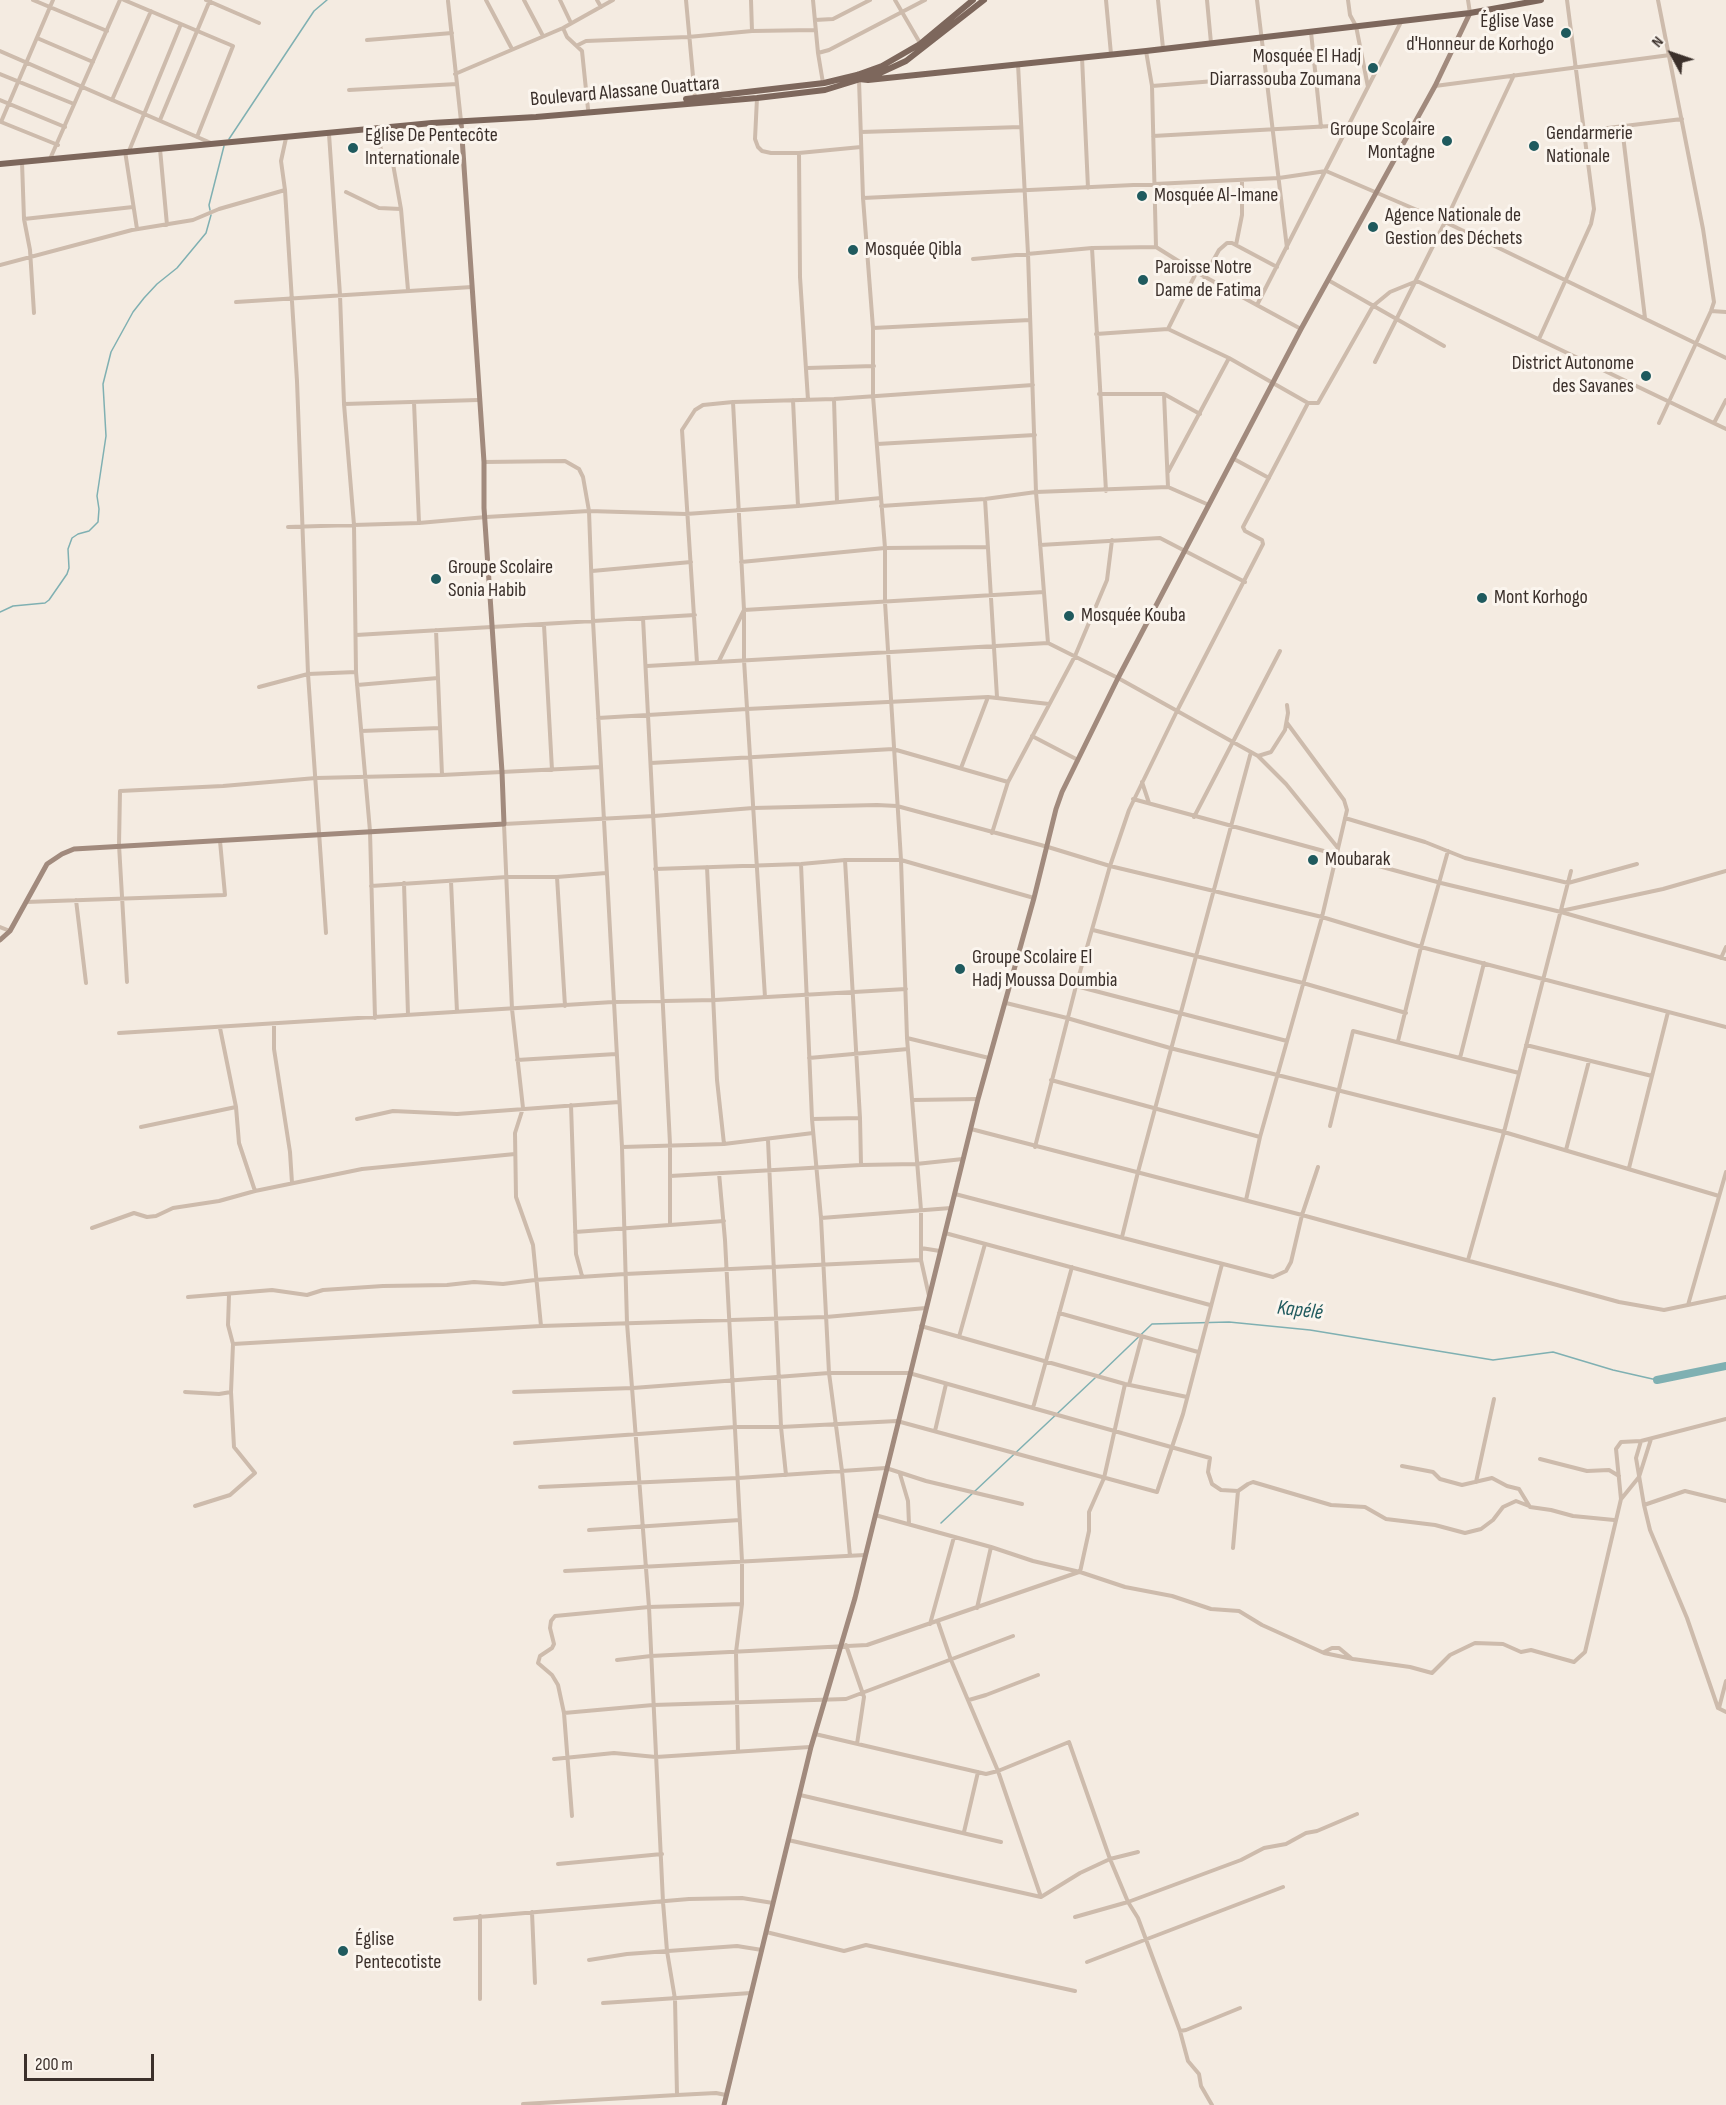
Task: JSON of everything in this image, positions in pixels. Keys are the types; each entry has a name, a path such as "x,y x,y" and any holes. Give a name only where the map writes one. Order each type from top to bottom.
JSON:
{"main road":[{"name":"Boulevard Alassane Ouattara","path":"513,117 536,117 695,100 824,83 880,73 906,61 973,0"},
{"name":"Boulevard Alassane Ouattara","path":"513,117 695,100 757,98 825,90 922,46 984,0"},
{"path":"858,77 868,80 1146,51 1311,30 1470,14 1538,0"},
{"path":"906,61 903,66 908,76"},
{"path":"0,164 513,117"}],"street":[{"path":"33,0 107,31"},
{"path":"53,0 1,122 58,145"},
{"path":"50,160 120,0"},
{"path":"124,0 233,46 197,137"},
{"path":"160,120 209,0 260,23"},
{"path":"486,0 512,49"},
{"path":"524,0 543,36"},
{"path":"560,0 571,23"},
{"path":"597,0 601,7"},
{"path":"455,74 562,28 613,0"},
{"path":"686,0 695,100"},
{"path":"751,0 752,31"},
{"path":"813,0 818,53 824,83"},
{"path":"815,20 832,19 870,0"},
{"path":"895,0 922,46"},
{"path":"818,53 829,50 925,0"},
{"path":"1106,0 1111,54"},
{"path":"1158,0 1163,48"},
{"path":"1207,0 1211,43"},
{"path":"1257,0 1287,248"},
{"path":"1348,0 1350,15 1356,26 1368,87"},
{"path":"724,2105 811,1748 844,1645 897,1421 978,1099 1048,847 1056,809 1118,678 1301,329 1435,86 1470,14 1468,0"},
{"path":"1498,0 1500,8"},
{"path":"1539,339 1591,224 1594,209 1567,0"},
{"path":"1658,0 1714,293 1712,311 1659,423"},
{"path":"448,1 461,122 502,772 512,1009 523,1108 515,1132 516,1197 533,1245 541,1326"},
{"path":"112,100 151,11"},
{"path":"1257,305 1402,20"},
{"path":"137,229 127,151 181,24"},
{"path":"562,28 567,37 582,51 588,109"},
{"path":"578,45 586,41 688,37 752,31 815,30"},
{"path":"1311,30 1321,127"},
{"path":"367,40 452,33"},
{"path":"37,38 93,62"},
{"path":"0,51 211,143"},
{"path":"1146,51 1152,86 1156,247"},
{"path":"1435,86 1670,55"},
{"path":"1082,57 1088,188"},
{"path":"1018,64 1028,254 1036,492 1048,644"},
{"path":"0,74 75,104"},
{"path":"1375,362 1417,281 1514,75"},
{"path":"858,77 863,198 873,328 873,396 885,548 885,602 901,860 907,1038 921,1210 921,1260 929,1296"},
{"path":"1152,86 1265,77"},
{"path":"349,90 457,84"},
{"path":"757,98 755,139 762,151 799,153 861,147"},
{"path":"0,100 65,127"},
{"path":"1583,131 1682,119"},
{"path":"1153,136 1349,125"},
{"path":"1622,126 1646,318"},
{"path":"861,132 1021,128"},
{"path":"378,129 381,151 393,164 401,209 408,290"},
{"path":"329,134 340,295 344,404 354,525 356,672 370,831 375,1018"},
{"path":"286,138 281,161 292,298 308,674 326,933"},
{"path":"160,148 167,225"},
{"path":"799,153 800,277 808,400"},
{"path":"22,162 24,219 30,250 34,312"},
{"path":"863,198 1279,178 1326,171 1445,222 1726,358"},
{"path":"1236,245 1242,215 1242,180"},
{"path":"0,265 137,229 193,220 219,209 285,190"},
{"path":"346,192 379,208 401,209"},
{"path":"24,219 133,207"},
{"path":"1204,277 1223,245 1232,243 1277,267"},
{"path":"973,259 1092,248 1156,247 1196,273 1301,329"},
{"path":"1092,248 1106,491"},
{"path":"1168,329 1196,273"},
{"path":"1328,280 1444,346"},
{"path":"1096,334 1168,329 1229,358 1308,403 1317,403 1373,306 1390,292 1417,281 1726,429"},
{"path":"236,302 472,287"},
{"path":"1712,311 1726,312"},
{"path":"873,328 1030,320"},
{"path":"1168,472 1229,358"},
{"path":"807,368 874,366"},
{"path":"697,663 682,430 695,410 703,405 733,402 834,399 1033,385"},
{"path":"1099,394 1164,394 1200,414"},
{"path":"1164,394 1168,488"},
{"path":"834,399 837,502"},
{"path":"344,404 478,400"},
{"path":"793,400 798,506"},
{"path":"1714,423 1726,400"},
{"path":"414,402 418,523"},
{"path":"733,402 744,610 744,660 765,997"},
{"path":"1035,1147 1076,986 1110,866 1133,799 1245,582 1263,541 1245,531 1244,527 1308,403"},
{"path":"877,444 1035,435"},
{"path":"1234,459 1269,477"},
{"path":"484,462 565,461 579,470 584,477 589,511 622,1147 627,1323 649,1607 663,1902 667,1951 675,1999 677,2095"},
{"path":"881,506 985,499 1036,492 1168,488 1210,505"},
{"path":"288,527 418,523 589,511 686,514 880,498"},
{"path":"985,499 997,697"},
{"path":"1040,544 1160,538 1245,582"},
{"path":"992,833 1008,782 1075,656 1107,580 1112,540"},
{"path":"741,562 885,548 988,547"},
{"path":"592,571 691,562"},
{"path":"744,610 1044,592"},
{"path":"718,661 744,610"},
{"path":"356,635 695,615"},
{"path":"644,618 670,1144 670,1225"},
{"path":"544,625 552,770"},
{"path":"436,630 442,775"},
{"path":"647,666 1048,644 1118,678 1258,756 1286,784 1338,848"},
{"path":"1194,817 1280,651"},
{"path":"259,687 308,674 356,672"},
{"path":"357,685 438,678"},
{"path":"598,718 988,697 1049,704"},
{"path":"961,768 988,697"},
{"path":"1258,756 1271,752 1287,723 1287,705"},
{"path":"1246,1200 1260,1137 1322,917 1347,810 1344,800 1287,723"},
{"path":"361,731 440,728"},
{"path":"1032,735 1078,760"},
{"path":"651,763 893,749 1008,782"},
{"path":"1122,1237 1170,1048 1251,752"},
{"path":"127,982 119,845 120,791 223,786 316,778 442,775 601,767"},
{"path":"1142,781 1149,804"},
{"path":"1133,799 1337,855 1561,912 1723,958 1726,947"},
{"path":"0,940 10,931 39,877 53,858 74,849 654,816 753,808 897,806 1110,866 1322,917 1421,946 1726,1027"},
{"path":"1345,818 1425,842 1465,858 1568,883 1638,864"},
{"path":"25,902 225,895 220,839"},
{"path":"1398,1041 1421,946 1448,851"},
{"path":"655,869 801,864 845,860 901,860 1034,898"},
{"path":"845,860 861,1165"},
{"path":"801,864 812,1119 821,1218 829,1373 850,1556"},
{"path":"707,867 715,999 717,1080 724,1144"},
{"path":"1468,1260 1504,1132 1571,871"},
{"path":"1561,912 1664,890 1726,871"},
{"path":"371,886 606,873"},
{"path":"557,877 566,1006"},
{"path":"451,881 457,1012"},
{"path":"404,884 408,1015"},
{"path":"76,900 86,983"},
{"path":"0,927 10,931"},
{"path":"1093,930 1303,983 1406,1013"},
{"path":"1460,1058 1484,963"},
{"path":"1076,986 1287,1041"},
{"path":"119,1033 613,1002 906,989"},
{"path":"1006,1003 1170,1048 1504,1132 1719,1196"},
{"path":"1629,1169 1668,1012"},
{"path":"274,1024 274,1049 290,1152 292,1183"},
{"path":"220,1028 236,1107 239,1143 255,1191"},
{"path":"1330,1126 1353,1031 1519,1073"},
{"path":"907,1038 989,1058"},
{"path":"1526,1045 1652,1076"},
{"path":"809,1058 908,1049"},
{"path":"518,1060 616,1054"},
{"path":"1566,1150 1589,1061"},
{"path":"1051,1080 1260,1137"},
{"path":"913,1100 978,1099"},
{"path":"357,1119 393,1111 457,1114 619,1102"},
{"path":"570,1105 576,1254 582,1276"},
{"path":"141,1127 236,1107"},
{"path":"812,1119 860,1118"},
{"path":"971,1129 1246,1200 1618,1302 1664,1310 1726,1297"},
{"path":"622,1147 724,1144 813,1133"},
{"path":"768,1140 781,1427 786,1475"},
{"path":"92,1228 134,1213 147,1217 156,1216 173,1208 219,1201 255,1191 362,1169 465,1161 515,1154"},
{"path":"670,1176 916,1164 963,1159"},
{"path":"955,1194 1273,1277 1286,1271 1291,1262 1302,1215 1318,1167"},
{"path":"1688,1305 1726,1172"},
{"path":"719,1173 724,1221 742,1561 742,1604 736,1652 738,1751"},
{"path":"821,1218 951,1208"},
{"path":"575,1232 724,1221"},
{"path":"945,1233 1210,1305"},
{"path":"960,1337 985,1244"},
{"path":"921,1248 940,1251"},
{"path":"188,1297 272,1290 306,1295 323,1290 383,1286 447,1285 474,1282 503,1284 582,1276 921,1260"},
{"path":"515,1443 735,1426 781,1427 897,1421 1157,1492 1187,1397 1222,1264"},
{"path":"1033,1408 1072,1267"},
{"path":"195,1506 230,1495 255,1473 234,1447 231,1392 233,1344 228,1325 229,1294"},
{"path":"233,1344 541,1326 826,1317 926,1308"},
{"path":"1059,1313 1198,1352"},
{"path":"921,1326 1127,1385 1187,1397"},
{"path":"1080,1572 1089,1531 1089,1512 1104,1478 1114,1432 1142,1336"},
{"path":"514,1392 633,1388 829,1373 909,1373 1210,1458 1208,1472 1212,1484 1221,1490 1238,1491 1253,1482 1331,1505 1365,1507 1386,1519 1435,1525 1465,1533 1481,1529 1493,1520 1503,1507 1516,1501 1573,1516 1614,1520"},
{"path":"935,1431 946,1384"},
{"path":"184,1392 219,1394 231,1392"},
{"path":"1476,1482 1494,1399"},
{"path":"1621,1499 1616,1449 1621,1442 1641,1441 1726,1419"},
{"path":"875,1515 1033,1561 1080,1572 1125,1587 1172,1596 1211,1609 1239,1611 1262,1625 1324,1653 1410,1667 1432,1673 1450,1655 1475,1643 1503,1644 1521,1652 1531,1650 1574,1662 1585,1652 1614,1520 1621,1499 1639,1477 1651,1438"},
{"path":"1641,1441 1636,1458 1650,1530 1687,1618 1718,1708 1726,1712"},
{"path":"1540,1459 1587,1471 1609,1470 1620,1477"},
{"path":"1402,1466 1433,1472 1440,1479 1462,1485 1492,1478 1519,1489 1529,1506"},
{"path":"540,1487 738,1478 886,1468 926,1481 1022,1504"},
{"path":"900,1473 908,1501 909,1524"},
{"path":"1233,1548 1238,1491"},
{"path":"1644,1505 1684,1491 1726,1501"},
{"path":"589,1530 740,1520"},
{"path":"930,1625 954,1537"},
{"path":"976,1608 991,1547"},
{"path":"565,1571 865,1555"},
{"path":"617,1659 867,1645 1080,1572"},
{"path":"573,1816 564,1713 558,1685 552,1675 538,1663 540,1656 554,1644 550,1628 551,1621 555,1616 649,1607 742,1604"},
{"path":"938,1622 951,1660 998,1771 1041,1897"},
{"path":"564,1713 653,1705 846,1699 1013,1636"},
{"path":"844,1645 863,1693 857,1744"},
{"path":"1324,1653 1332,1648 1339,1648 1353,1659"},
{"path":"969,1700 1038,1675"},
{"path":"1718,1708 1726,1682"},
{"path":"815,1734 986,1774 1069,1742 1110,1859 1128,1902 1138,1918 1180,2031 1188,2061 1199,2074 1201,2086 1212,2105"},
{"path":"554,1759 614,1753 656,1757 811,1748"},
{"path":"964,1832 978,1772"},
{"path":"800,1795 1001,1842"},
{"path":"1075,1917 1128,1902 1241,1860 1264,1848 1286,1844 1306,1833 1317,1831 1357,1814"},
{"path":"788,1840 1041,1897 1080,1873 1110,1859 1138,1852"},
{"path":"558,1864 662,1854"},
{"path":"1087,1962 1283,1887"},
{"path":"455,1919 742,1898 773,1903"},
{"path":"532,1912 535,1983"},
{"path":"480,1916 480,1999"},
{"path":"766,1932 844,1951 866,1945 1075,1991"},
{"path":"589,1960 627,1954 737,1946 762,1950"},
{"path":"603,2003 751,1993"},
{"path":"1180,2031 1240,2008"},
{"path":"523,2104 716,2093 726,2095"}],"waterway":[{"path":"229,139 314,11 327,0"},
{"path":"210,210 209,205 224,146"},
{"path":"0,612 13,606 45,603 49,600 67,574 68,549 72,538 89,531 98,522 97,496 106,436 103,384 111,352 133,312 144,298 177,268 206,233 211,215"},
{"name":"Kapélé","path":"1099,1375 1152,1324 1229,1322 1310,1330 1493,1360 1553,1352 1657,1380"},
{"name":"Kapélé","path":"1657,1380 1726,1366"},
{"name":"Kapélé","path":"941,1523 1095,1378"}],"place":[{"name":"Église Vase d'Honneur de Korhogo","path":"1566,33"},
{"name":"Mosquée El Hadj Diarrassouba Zoumana","path":"1373,68"},
{"name":"Groupe Scolaire Montagne","path":"1447,141"},
{"name":"Gendarmerie Nationale","path":"1534,146"},
{"name":"Eglise De Pentecôte Internationale","path":"353,148"},
{"name":"Mosquée Al-Imane","path":"1142,196"},
{"name":"Agence Nationale de Gestion des Déchets","path":"1373,227"},
{"name":"Mosquée Qibla","path":"853,250"},
{"name":"Paroisse Notre Dame de Fatima","path":"1143,280"},
{"name":"District Autonome des Savanes","path":"1646,376"},
{"name":"Groupe Scolaire Sonia Habib","path":"436,579"},
{"name":"Mont Korhogo","path":"1482,598"},
{"name":"Mosquée Kouba","path":"1069,616"},
{"name":"Moubarak","path":"1313,860"},
{"name":"Groupe Scolaire El Hadj Moussa Doumbia","path":"960,969"},
{"name":"Église Pentecotiste","path":"343,1951"}]}
